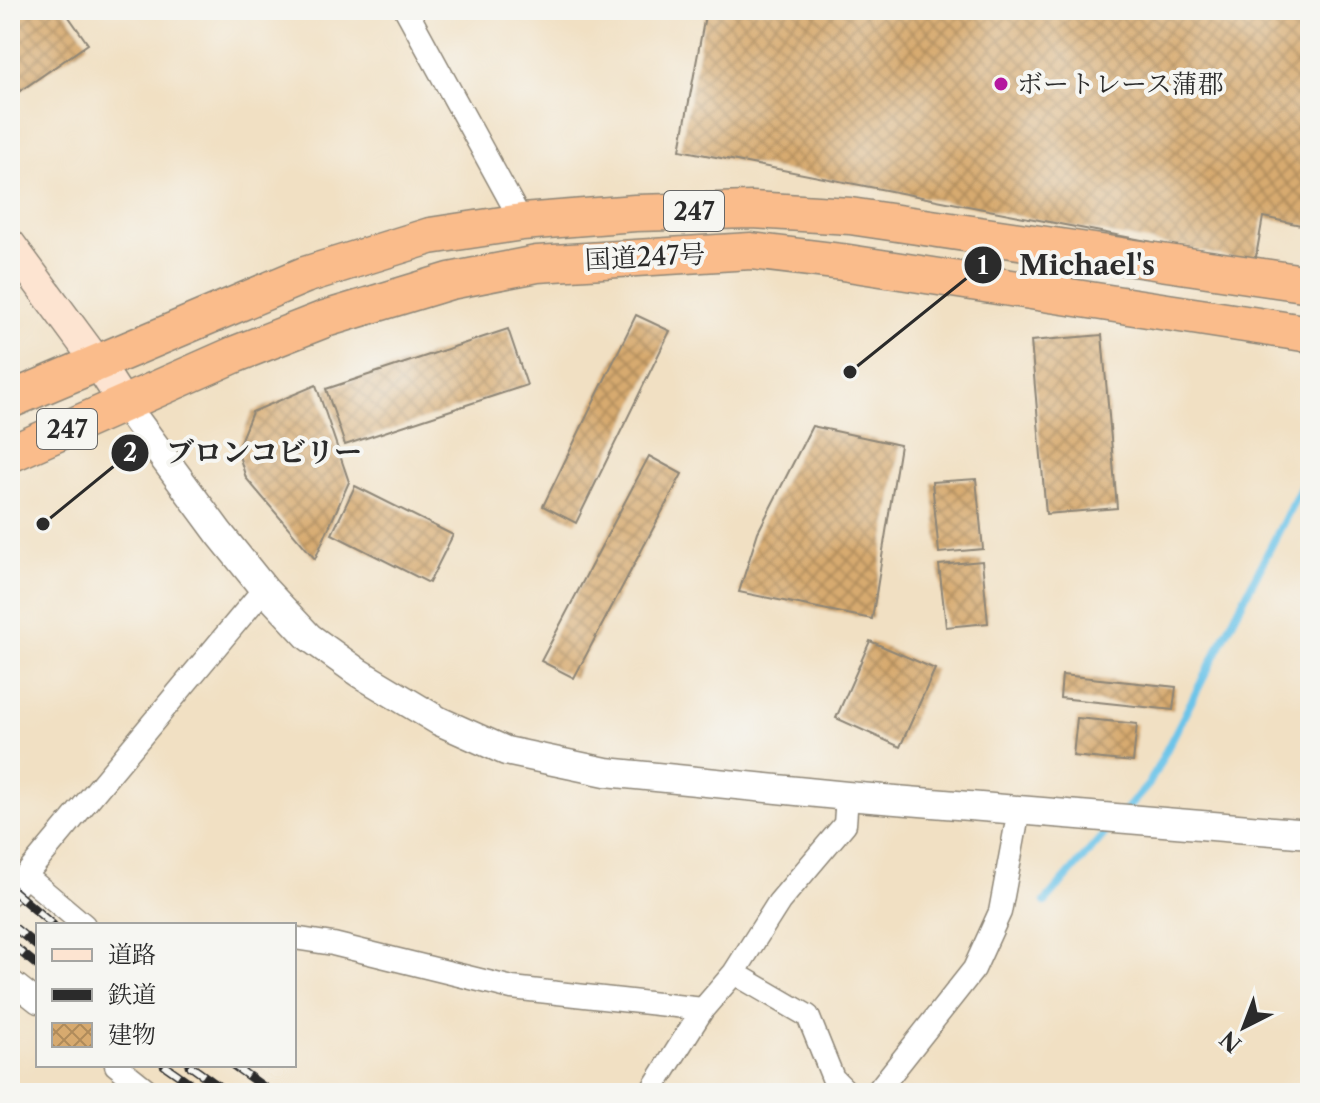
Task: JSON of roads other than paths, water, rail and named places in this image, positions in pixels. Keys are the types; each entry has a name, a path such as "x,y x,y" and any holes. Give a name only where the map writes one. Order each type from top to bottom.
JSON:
{"highway":[{"name":"国道247号","path":"10,400 305,275 430,236 522,222 635,213 752,210 850,216 1310,284"},
{"name":"国道247号","path":"10,454 236,354 325,319 450,281 537,264 751,251 842,262 1310,334"}],"main road":[{"path":"10,244 124,404"}],"street":[{"path":"406,10 522,222"},
{"path":"124,404 219,533 264,589 309,637 359,673 439,721 506,751 606,772 847,796 1310,834"},
{"path":"10,894 264,589"},
{"path":"650,1093 703,1009 734,973 779,902 845,824 847,796"},
{"path":"876,1093 974,969 1000,912 1019,810"},
{"path":"26,876 82,923"},
{"path":"296,938 333,944 512,988 703,1009"},
{"path":"734,973 808,1016 833,1078 848,1093"},
{"path":"10,980 36,1000"},
{"path":"118,1067 151,1093"}],"waterway":[{"path":"1125,811 1149,784 1310,470"},
{"path":"1045,902 1113,824"}],"railway":[{"path":"10,888 51,923"},
{"path":"10,924 36,945"},
{"path":"10,943 36,964"},
{"path":"167,1067 204,1093"},
{"path":"192,1067 228,1093"},
{"path":"236,1067 272,1093"}],"place":[{"name":"ボートレース蒲郡","path":"1001,84"},
{"name":"Michael's","path":"850,372"},
{"name":"ブロンコビリー","path":"43,524"}]}
